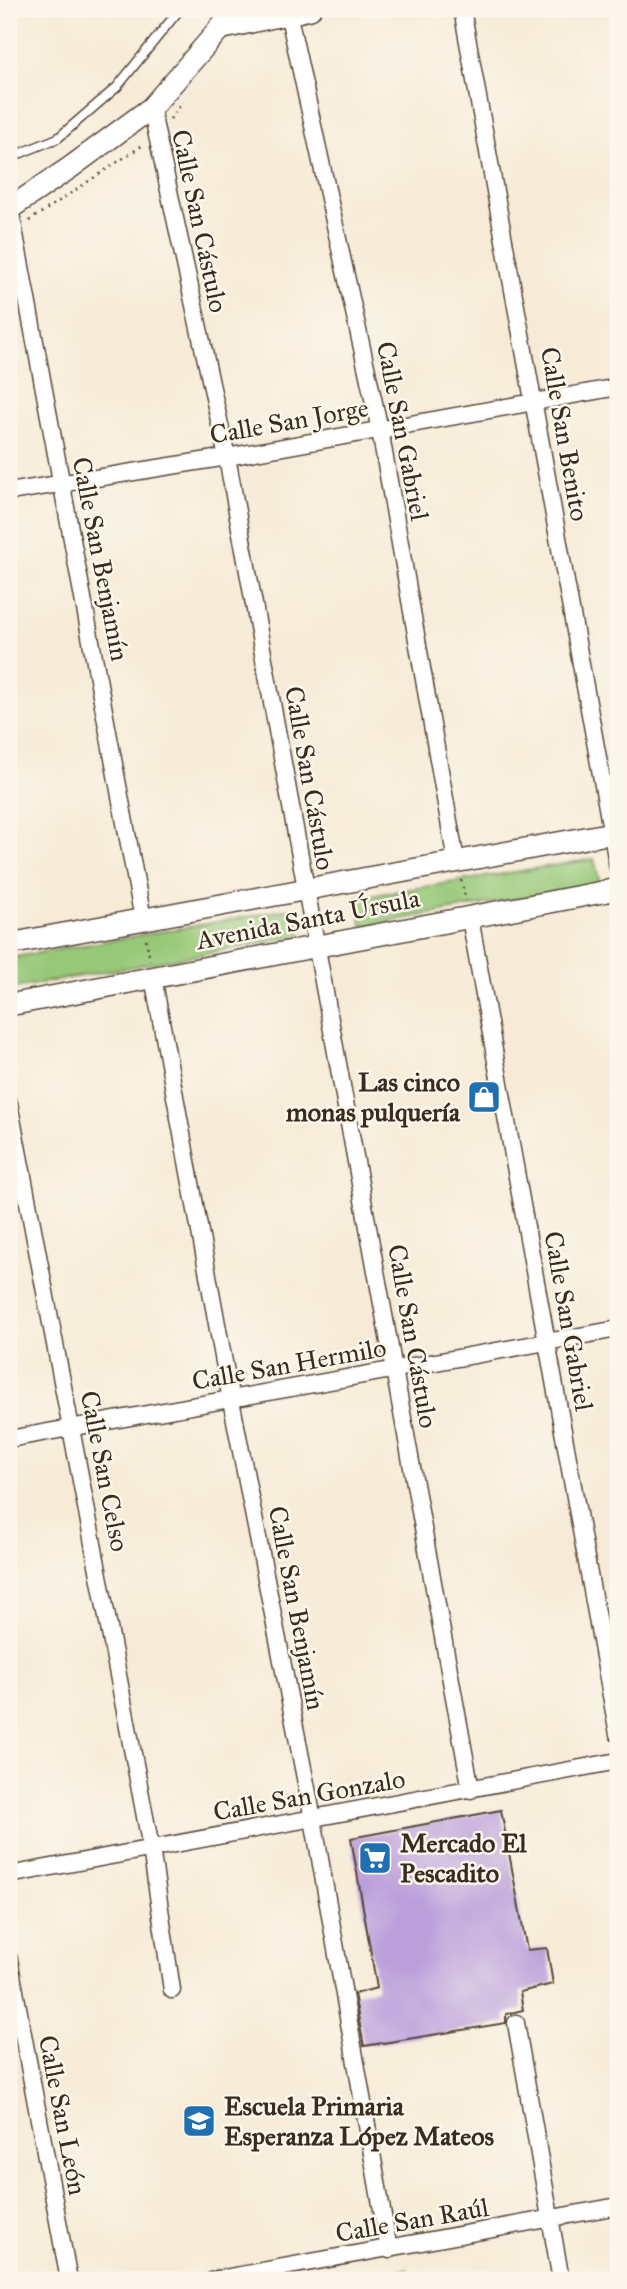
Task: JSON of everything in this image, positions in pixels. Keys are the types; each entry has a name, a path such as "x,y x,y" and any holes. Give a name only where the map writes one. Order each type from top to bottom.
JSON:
{"street":[{"path":"10,209 151,108 237,9"},
{"path":"219,29 310,9"},
{"name":"Calle San Benito","path":"461,9 615,833 618,868"},
{"name":"Calle San Gabriel","path":"288,12 380,430 456,862"},
{"name":"Calle San Cástulo","path":"151,108 228,457 471,1790"},
{"name":"Calle San Benjamín","path":"10,209 143,919"},
{"name":"Calle San Jorge","path":"9,492 228,457 618,387"},
{"name":"Avenida Santa Úrsula","path":"9,944 615,833"},
{"name":"Avenida Santa Úrsula","path":"9,1005 618,889"},
{"name":"Calle San Gabriel","path":"470,918 618,1734"},
{"name":"Calle San Benjamín","path":"153,977 231,1400 313,1819 389,2250"},
{"name":"Calle San Celso","path":"9,1103 151,1849 172,1990"},
{"name":"Calle San Hermilo","path":"9,1439 618,1329"},
{"name":"Calle San Gonzalo","path":"9,1875 618,1761"},
{"name":"Calle San León","path":"9,1959 69,2280"},
{"path":"516,2023 561,2280"},
{"name":"Calle San Raúl","path":"214,2280 618,2206"}],"lane":[{"path":"9,158 58,138 117,87 180,9"}],"path":[{"path":"456,862 470,918"},
{"path":"143,919 153,977"}],"green space":[{"path":"594,859 600,884 362,926 356,898"},
{"path":"296,908 301,936 9,989 9,958"},
{"path":"407,2269 409,2280 351,2280"}],"building":[{"path":"501,1810 527,1950 547,1948 553,1984 520,1992 523,2010 506,2014 506,2023 364,2046 354,1994 377,1988 351,1838"}],"place":[{"name":"Las cinco monas pulquería","path":"484,1097"},
{"name":"Mercado El Pescadito","path":"375,1858"},
{"name":"Escuela Primaria Esperanza López Mateos","path":"199,2121"}]}
